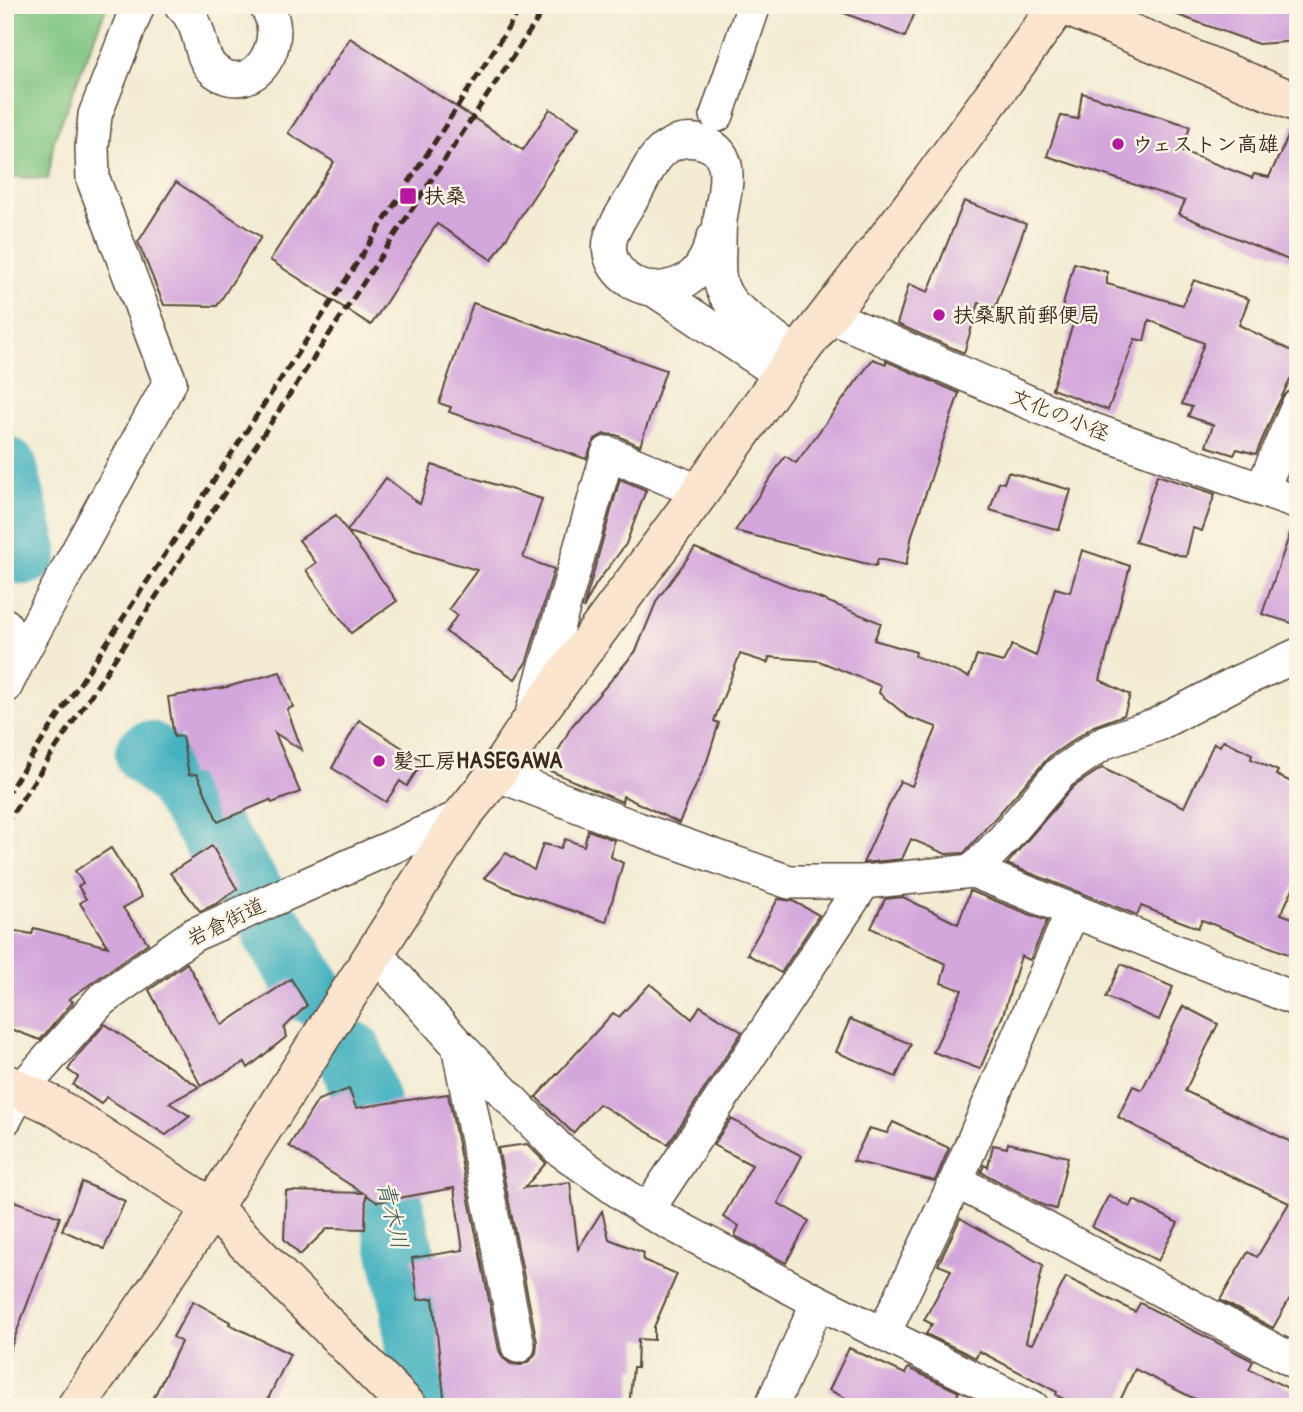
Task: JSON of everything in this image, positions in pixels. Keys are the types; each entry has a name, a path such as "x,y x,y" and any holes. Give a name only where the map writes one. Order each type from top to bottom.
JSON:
{"street":[{"path":"5,687 170,382 93,179 95,115 138,5"},
{"path":"181,5 197,25 203,54 211,67 225,76 240,78 260,69 272,48 274,22 265,5"},
{"path":"718,115 754,5"},
{"path":"76,1407 212,1208 462,816 496,774 529,724 790,365 1061,5 1298,103"},
{"path":"720,221 708,258 694,275 675,286 642,288 622,277 616,268 610,246 612,235 654,160 662,151 685,140 698,141 709,146 719,154 727,176 720,221 718,275 723,292 790,365"},
{"path":"653,289 790,365"},
{"name":"文化の小径","path":"828,315 1088,428 1298,503"},
{"path":"1262,489 1298,406"},
{"path":"529,724 608,453 700,492"},
{"path":"5,625 21,656"},
{"path":"973,871 1060,773 1105,742 1156,725 1236,683 1298,655"},
{"path":"496,774 638,830 789,882 864,882 973,871 1298,1000"},
{"name":"岩倉街道","path":"10,1098 101,1000 193,935 462,816"},
{"path":"647,1211 864,882"},
{"path":"884,1333 956,1181 1073,910"},
{"path":"375,953 458,1045 559,1149 647,1211 818,1302 1032,1407"},
{"path":"458,1045 518,1346"},
{"path":"10,1098 54,1106 212,1208 408,1407"},
{"path":"956,1181 1298,1363"},
{"path":"771,1407 818,1302"}],"green space":[{"path":"5,5 107,5 54,140 48,179 5,176"}],"building":[{"path":"829,5 918,5 905,37"},
{"path":"1162,5 1298,5 1298,41 1258,44 1161,9"},
{"path":"350,38 523,150 550,109 579,127 492,260 437,224 371,325 270,260 334,162 288,133"},
{"path":"1082,93 1190,126 1182,151 1252,178 1254,174 1269,177 1294,124 1298,124 1298,264 1179,214 1185,201 1047,156 1061,116 1078,119"},
{"path":"176,182 261,237 217,306 164,305 138,242"},
{"path":"964,201 1026,224 995,308 979,303 964,353 897,324 909,284 928,292"},
{"path":"1074,263 1107,272 1107,284 1183,305 1194,280 1249,299 1239,325 1298,354 1298,364 1256,454 1237,449 1234,455 1206,446 1213,425 1188,416 1192,407 1182,404 1204,343 1149,320 1144,341 1135,339 1108,410 1052,389 1073,324 1059,320"},
{"path":"473,303 666,370 640,446 616,435 604,434 595,439 586,459 449,412 451,407 439,403"},
{"path":"873,359 886,364 886,361 959,393 912,535 906,565 878,559 876,566 735,531 785,456 796,463"},
{"path":"432,465 542,499 523,558 554,569 527,661 515,679 446,632 457,615 449,609 477,570 348,532 397,601 351,633 306,570 316,563 299,540 336,515 347,531 386,478 420,504"},
{"path":"1008,472 1071,490 1059,530 990,510 999,482 1004,483"},
{"path":"1157,475 1215,494 1202,531 1193,528 1186,557 1135,542"},
{"path":"620,479 646,490 626,544 596,584 583,609"},
{"path":"1293,525 1298,526 1298,625 1262,614"},
{"path":"695,548 881,623 874,640 916,652 915,656 969,677 977,655 1003,662 1012,645 1036,656 1055,588 1070,592 1082,550 1130,566 1100,680 1130,695 1124,715 1094,726 1049,757 964,853 946,854 911,839 902,859 863,863 900,781 912,786 937,727 908,717 879,693 881,686 819,661 769,657 768,663 740,654 714,721 719,723 707,761 679,823 623,796 622,802 548,770 571,727 636,651 657,600"},
{"path":"280,672 293,707 287,709 302,750 275,733 300,792 272,803 270,800 218,822 197,774 189,775 182,736 174,737 168,697 227,687"},
{"name":"髪工房HASEGAWA","path":"359,720 423,761 407,786 400,781 386,802 332,768"},
{"path":"1223,740 1252,754 1251,759 1278,771 1276,775 1298,785 1298,878 1281,914 1298,920 1298,958 1202,920 1198,928 1141,906 1137,915 1007,864 1073,787 1102,768 1184,807 1214,743 1220,746"},
{"path":"588,830 614,840 611,857 623,863 606,922 516,892 484,878 506,853 534,870 543,844 561,848 565,839 584,846"},
{"path":"212,846 237,889 218,903 200,911 170,873"},
{"path":"111,848 142,897 123,908 148,943 69,999 73,1002 40,1040 5,1027 5,929 32,934 34,928 108,947 80,903 86,899 78,886 83,883 75,871"},
{"path":"970,891 1047,921 1030,960 1021,956 1003,1015 980,1069 933,1052 962,990 941,983 946,964 871,928 885,899 903,897 958,924"},
{"path":"778,899 793,901 819,915 781,973 747,954"},
{"path":"187,963 222,1025 291,979 307,1005 284,1028 286,1037 248,1068 245,1062 201,1086 149,990"},
{"path":"1121,964 1173,987 1159,1020 1106,997"},
{"path":"650,984 692,1019 700,1006 742,1032 668,1144 599,1104 573,1133 536,1097 613,1013 619,1017"},
{"path":"1183,1006 1218,1024 1185,1091 1298,1145 1298,1284 1273,1328 1220,1300 1248,1252 1257,1257 1289,1203 1212,1167 1118,1117 1133,1086 1142,1090"},
{"path":"850,1019 911,1044 896,1077 836,1052"},
{"path":"105,1024 199,1087 169,1103 190,1116 166,1135 106,1097 101,1104 73,1085 78,1077 68,1070"},
{"path":"349,1089 356,1108 448,1094 499,1350 503,1358 511,1364 521,1365 530,1361 536,1353 537,1342 498,1148 527,1144 546,1163 524,1188 570,1182 578,1249 602,1211 609,1239 644,1253 643,1260 677,1274 654,1327 654,1340 638,1339 637,1368 633,1368 629,1407 461,1407 460,1403 445,1405 433,1298 418,1300 412,1258 463,1250 454,1188 377,1202 366,1195 365,1229 328,1228 300,1255 284,1239 286,1191 363,1193 289,1146 318,1100"},
{"path":"731,1119 802,1156 778,1203 809,1221 786,1263 735,1236 739,1226 723,1217 752,1165 713,1145"},
{"path":"893,1122 949,1148 935,1181 853,1161 869,1128 887,1133"},
{"path":"1008,1143 1068,1157 1056,1209 1045,1206 981,1172 984,1165 988,1167 993,1145 1007,1148"},
{"path":"82,1182 125,1201 104,1249 62,1230"},
{"path":"1109,1195 1130,1207 1134,1200 1178,1223 1158,1261 1092,1227"},
{"path":"5,1198 60,1217 8,1355 5,1355"},
{"path":"960,1218 1043,1265 1026,1342 1032,1344 1066,1277 1135,1312 1140,1303 1253,1361 1249,1369 1298,1393 1298,1407 1211,1407 1135,1369 1117,1407 1079,1407 1056,1395 1057,1392 979,1351 976,1358 926,1334 932,1324 924,1320 951,1270 938,1265"},
{"path":"193,1301 230,1322 229,1324 290,1354 264,1407 149,1407 181,1342 173,1337"},
{"path":"849,1348 905,1374 908,1368 959,1392 951,1407 864,1407 829,1390"}],"waterway":[{"name":"青木川","path":"5,469 25,552"},
{"name":"青木川","path":"148,754 174,776 254,897"},
{"name":"青木川","path":"275,932 312,992"},
{"name":"青木川","path":"350,1053 367,1102 413,1303 421,1380"}],"railway":[{"path":"5,797 344,283 523,5"},
{"path":"5,825 547,5"}],"place":[{"name":"ウェストン高雄","path":"1118,144"},
{"name":"扶桑","path":"408,196"},
{"name":"扶桑駅前郵便局","path":"939,315"},
{"name":"髪工房HASEGAWA","path":"379,761"}]}
